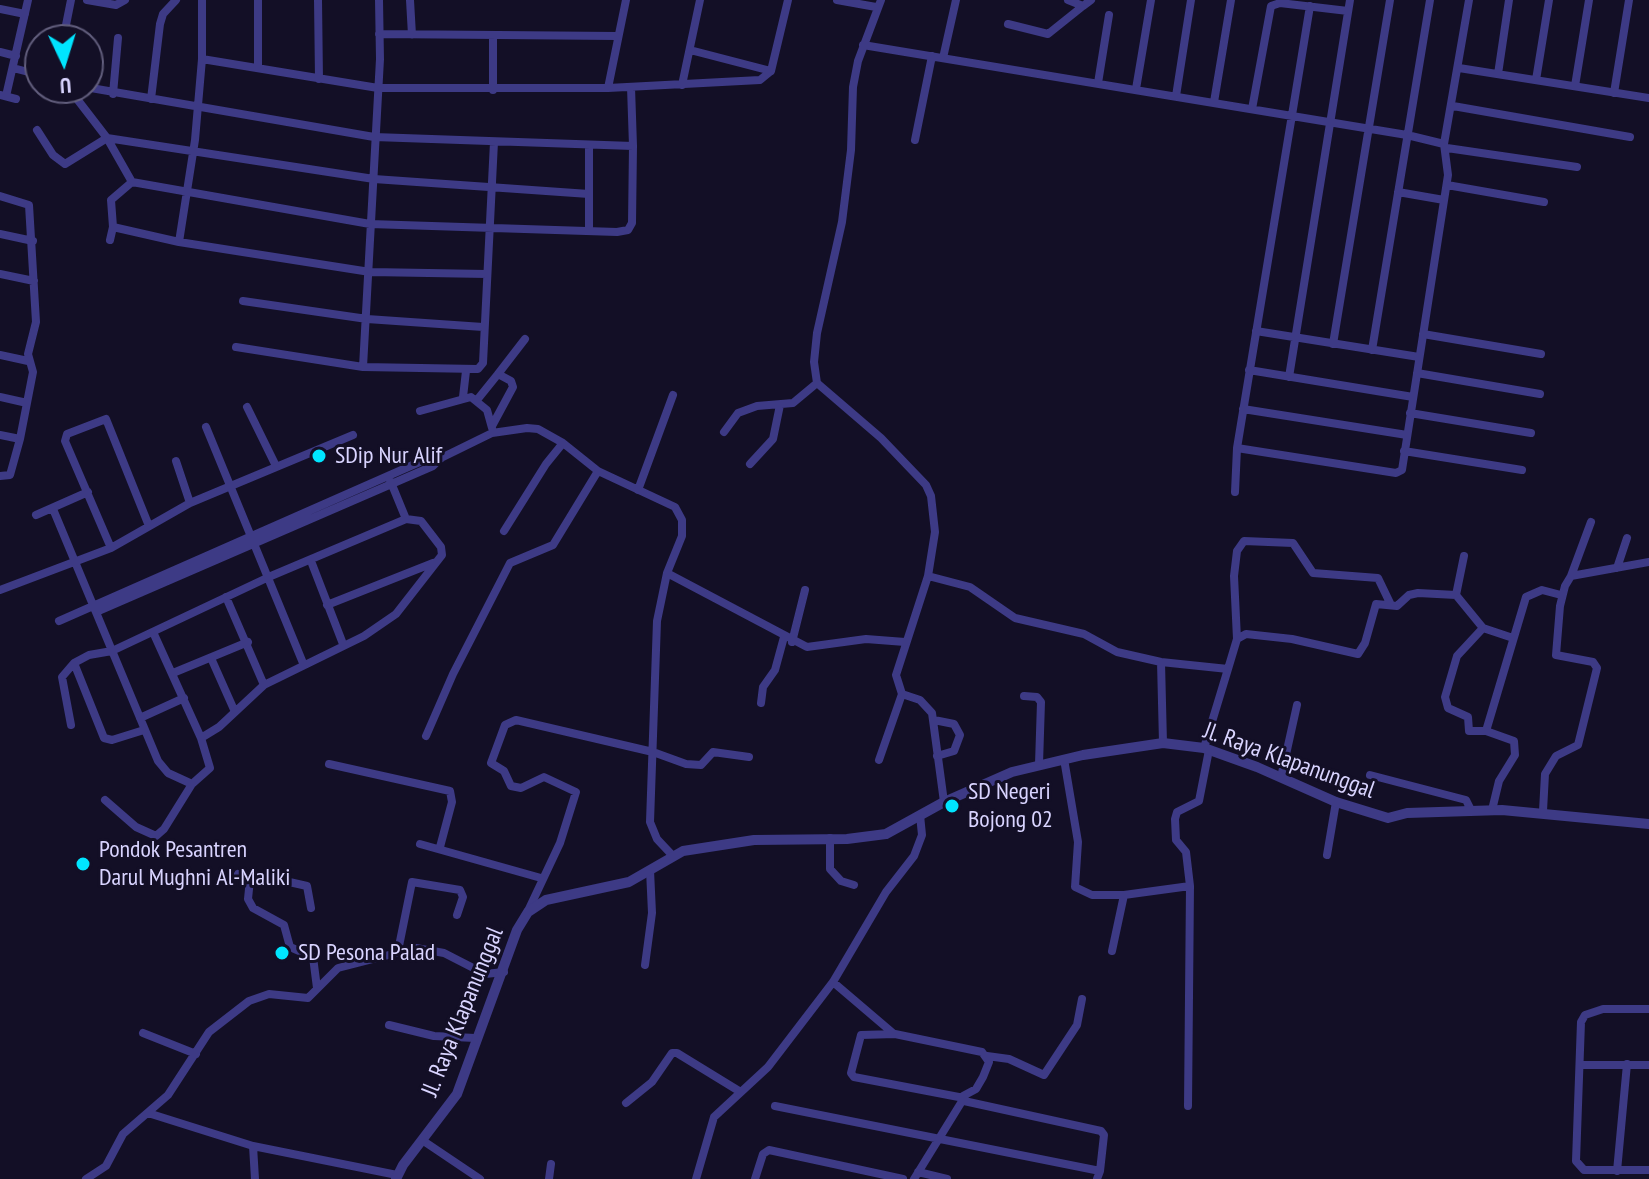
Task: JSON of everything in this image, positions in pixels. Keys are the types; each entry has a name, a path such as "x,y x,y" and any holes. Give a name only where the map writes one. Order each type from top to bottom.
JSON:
{"street":[{"path":"16,99 3,96 13,68 28,0"},
{"path":"66,24 71,0"},
{"path":"87,0 116,5 125,0"},
{"path":"151,99 160,24 163,14 176,0"},
{"path":"179,242 194,150 202,59 202,0"},
{"path":"258,0 258,68"},
{"path":"318,0 319,79"},
{"path":"363,367 370,272 379,0"},
{"path":"410,0 412,35"},
{"path":"608,88 626,0"},
{"path":"682,85 700,0"},
{"path":"202,59 378,88 608,88 765,79 771,71 788,0"},
{"path":"837,0 878,3 853,87 842,222 814,347 817,383 881,438 926,485 935,513 928,576 896,675 902,694 879,760"},
{"path":"943,58 956,0"},
{"path":"1068,0 1087,3"},
{"path":"1136,89 1151,0"},
{"path":"1176,96 1191,0"},
{"path":"1214,102 1231,0"},
{"path":"1289,377 1350,0"},
{"path":"1333,344 1390,0"},
{"path":"1372,350 1430,0"},
{"path":"1237,448 1396,473 1402,470 1447,185 1446,146 1469,0"},
{"path":"1498,74 1509,0"},
{"path":"1536,80 1549,0"},
{"path":"1575,86 1589,0"},
{"path":"1614,93 1629,0"},
{"path":"1008,24 1048,34 1087,3"},
{"path":"1252,109 1271,6 1310,6 1348,11"},
{"path":"1235,492 1237,448 1249,370 1310,6"},
{"path":"0,9 25,14"},
{"path":"1098,83 1109,15"},
{"path":"379,34 617,36"},
{"path":"493,35 493,90"},
{"path":"113,94 118,38"},
{"path":"863,45 1369,128 1446,146 1577,167"},
{"path":"690,50 771,71"},
{"path":"0,52 16,56"},
{"path":"915,140 932,56"},
{"path":"13,68 24,71"},
{"path":"1459,68 1649,98"},
{"path":"631,87 633,146 632,223 628,230 589,231 370,224 132,182 78,95 91,88 374,137 589,147 633,146"},
{"path":"1453,106 1630,137"},
{"path":"37,130 53,155 65,164 107,138 374,179 589,194"},
{"path":"236,347 363,367 475,371 483,363 494,142"},
{"path":"589,147 589,231"},
{"path":"110,240 113,227 111,200 132,182"},
{"path":"1447,185 1544,202"},
{"path":"1398,192 1444,200"},
{"path":"0,196 29,205 36,322 28,361 33,372 20,439 10,475 0,476"},
{"path":"113,227 179,242 370,272 487,274"},
{"path":"0,234 33,241"},
{"path":"0,274 34,281"},
{"path":"243,301 367,319 483,327"},
{"path":"1256,331 1419,357"},
{"path":"1423,334 1541,354"},
{"path":"477,400 525,339"},
{"path":"0,355 28,361"},
{"path":"1249,370 1413,397"},
{"path":"463,397 466,371"},
{"path":"1417,373 1540,394"},
{"path":"492,430 513,387 511,381 498,374"},
{"path":"724,432 738,413 801,399 817,383"},
{"path":"638,490 673,395"},
{"path":"0,397 27,403"},
{"path":"420,411 463,397 477,400 487,410 492,430"},
{"path":"750,464 777,432 780,405"},
{"path":"247,407 276,466"},
{"path":"1243,409 1407,435"},
{"path":"1410,413 1531,433"},
{"path":"111,548 65,439 67,434 104,419 149,526"},
{"path":"206,427 253,541 271,576 303,663"},
{"path":"59,621 253,541 390,480 433,466 441,458 492,430 538,429 563,443 598,471 680,513 682,536 667,573 657,621 650,822 657,839 672,855"},
{"path":"0,435 20,439"},
{"path":"0,590 111,548 190,503 353,435"},
{"path":"504,531 546,464 563,443"},
{"path":"1404,451 1522,470"},
{"path":"176,461 190,503"},
{"path":"426,736 453,674 510,563 553,545 598,471"},
{"path":"390,480 406,519"},
{"path":"36,515 88,492"},
{"path":"53,509 158,761 168,773 192,784"},
{"path":"71,725 62,677 74,663 96,653 112,651 271,576 406,519 421,521 441,547 437,561 386,624 264,685 201,738"},
{"path":"1543,811 1545,774 1563,751 1573,750 1578,745 1597,668 1593,662 1556,655 1561,595 1591,522"},
{"path":"1617,568 1627,538"},
{"path":"1188,1106 1190,886 1186,852 1176,840 1175,815 1199,801 1206,749 1237,639 1234,576 1237,551 1244,541 1293,543 1313,573 1378,578 1391,605"},
{"path":"1456,595 1464,556"},
{"path":"311,561 343,644"},
{"path":"327,605 437,561"},
{"path":"1571,576 1649,562"},
{"path":"667,573 788,639 818,647 866,639 905,642"},
{"path":"928,576 970,587 1021,620 1084,634 1117,652 1161,662 1228,669"},
{"path":"761,703 763,687 775,670 805,590"},
{"path":"1486,731 1511,657 1513,638 1526,597 1542,590 1561,595"},
{"path":"1237,639 1246,634 1260,634 1358,654 1368,635 1375,606 1400,605 1407,596 1418,593 1456,595 1483,628 1513,638"},
{"path":"226,597 264,685"},
{"path":"1483,628 1457,656 1445,697 1448,708 1468,717 1469,731 1506,736 1516,747 1512,764 1499,781 1492,810"},
{"path":"105,800 136,827 156,836 164,829 192,784 211,764 153,632"},
{"path":"173,673 248,642"},
{"path":"211,658 235,712"},
{"path":"1161,662 1163,743"},
{"path":"74,663 104,738 112,740 144,730"},
{"path":"902,694 920,700 934,720 944,802"},
{"path":"1024,696 1037,697 1041,702 1039,764"},
{"path":"140,718 184,698"},
{"path":"1281,777 1297,705"},
{"path":"528,912 541,878 560,843 576,792 540,777 521,788 511,786 504,771 491,763 501,730 516,720 699,765 711,752 749,757"},
{"path":"934,720 954,724 960,735 954,751 937,756"},
{"name":"Jl. Raya Klapanunggal","path":"396,1177 457,1094 517,930 528,912 546,900 629,882 672,855 718,844 886,834 944,802 1003,775 1064,759 1163,743 1206,749 1336,802 1388,818 1465,811 1543,811 1649,824"},
{"path":"1064,759 1078,842 1075,887 1092,895 1124,895 1190,886"},
{"path":"329,764 450,791 452,802 440,847"},
{"path":"1370,775 1466,800 1470,808 1465,811"},
{"path":"1327,855 1336,802"},
{"path":"696,1179 708,1127 739,1091 768,1067 833,982 886,892 914,856 922,835 920,815"},
{"path":"830,838 830,869 841,881 854,885"},
{"path":"420,844 440,847 541,878"},
{"path":"645,965 652,913 650,870"},
{"path":"238,874 250,879 276,879 307,886 311,908"},
{"path":"250,879 248,899 253,908 284,925 290,947 313,957 317,988"},
{"path":"398,951 412,882 460,890 463,897 457,915"},
{"path":"1112,951 1124,895"},
{"path":"86,1179 110,1162 123,1134 168,1095 209,1032 249,1001 269,994 308,998 338,968 398,951 434,950 485,974 504,972"},
{"path":"833,982 895,1034"},
{"path":"775,1106 938,1138 1098,1175 1104,1135 1101,1131 852,1075 861,1035 895,1034 1009,1059 1044,1075 1077,1025 1082,999"},
{"path":"1649,1009 1603,1009 1585,1015 1577,1165 1584,1170 1649,1170"},
{"path":"389,1025 434,1036 475,1038"},
{"path":"143,1033 196,1054"},
{"path":"626,1103 652,1082 672,1053 677,1053 739,1091"},
{"path":"947,1179 916,1176 963,1098 976,1089 989,1062 987,1056"},
{"path":"1617,1171 1627,1064"},
{"path":"1580,1065 1649,1065"},
{"path":"148,1113 253,1146 396,1177"},
{"path":"422,1140 480,1179"},
{"path":"253,1146 255,1179"},
{"path":"755,1179 763,1154 769,1150 903,1179"},
{"path":"549,1179 551,1164"}],"place":[{"name":"SDip Nur Alif","path":"319,456"},
{"name":"SD Negeri Bojong 02","path":"952,806"},
{"name":"Pondok Pesantren Darul Mughni Al-Maliki","path":"83,864"},
{"name":"SD Pesona Palad","path":"282,953"}]}
